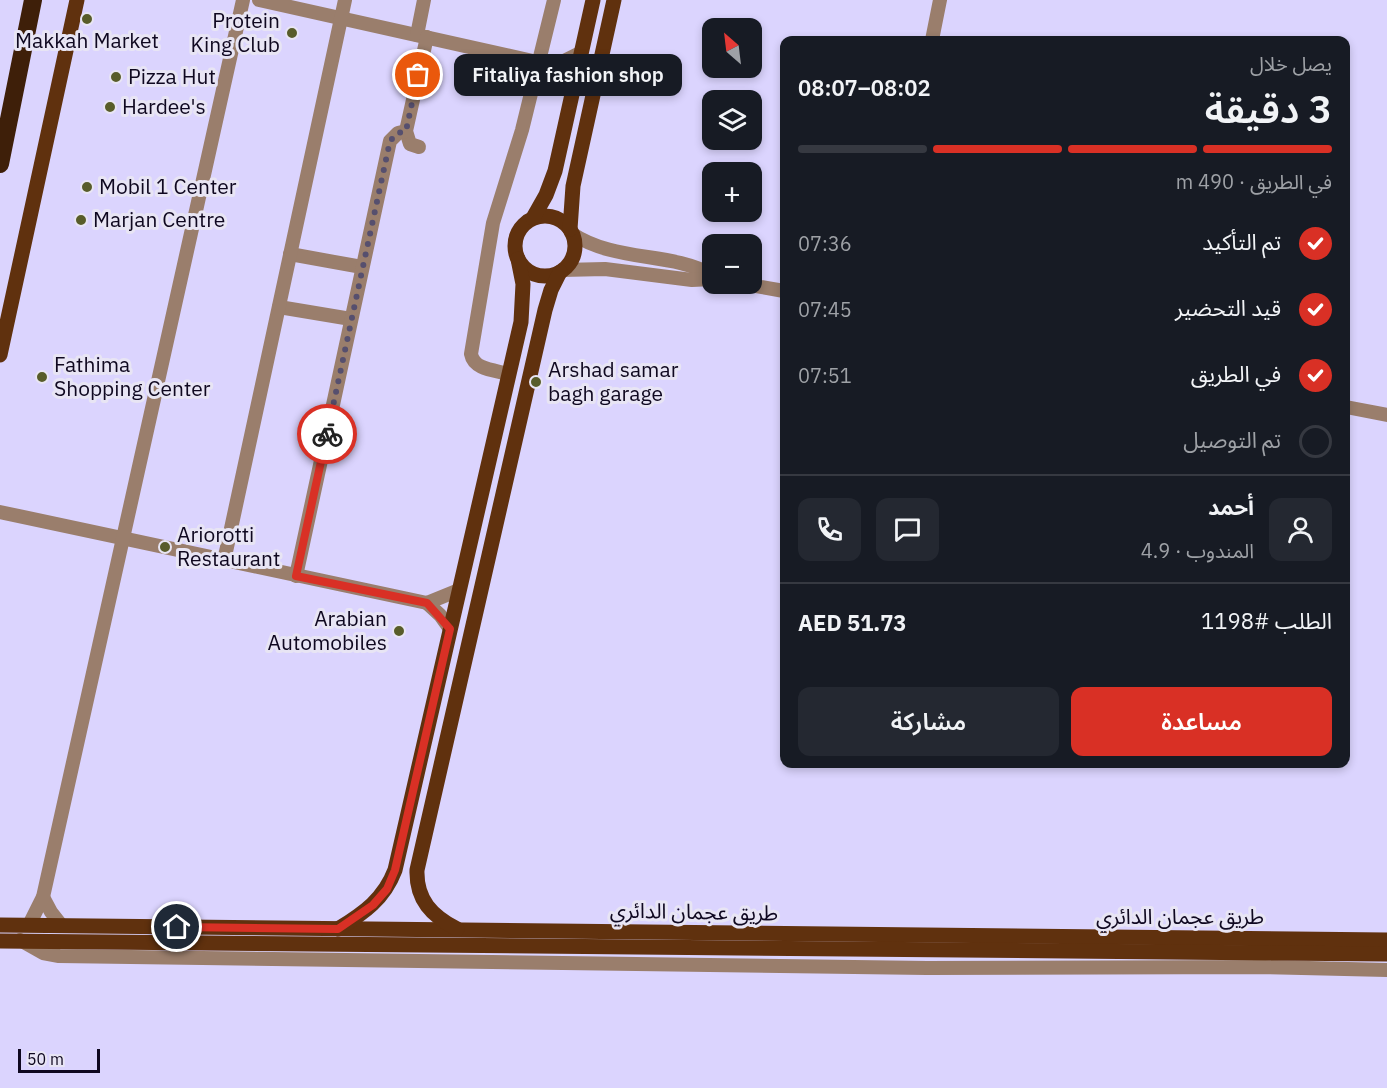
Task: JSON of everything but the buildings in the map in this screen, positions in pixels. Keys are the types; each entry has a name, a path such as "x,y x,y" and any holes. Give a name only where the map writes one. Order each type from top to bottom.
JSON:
{"highway":[{"path":"0,164 33,0"}],"main road":[{"path":"0,356 77,0"},
{"path":"338,929 373,905 391,879 398,860 523,310 523,284 514,246 515,239 522,227 533,218 546,195 555,171 593,0"},
{"path":"460,931 441,921 420,895 417,878 418,862 545,310 551,290 561,271 573,256 574,242 571,231 573,186 615,0"},
{"path":"533,218 553,217 565,224 571,231"},
{"path":"518,260 527,270 540,275 561,271"},
{"path":"430,718 433,730 428,753 432,762 440,766"},
{"name":"طريق عجمان الدائري","path":"0,925 1387,940"},
{"name":"طريق عجمان الدائري","path":"0,940 1387,954"}],"street":[{"path":"29,925 43,897 243,0"},
{"path":"259,0 542,64 564,78 572,91"},
{"path":"224,561 345,0"},
{"path":"419,147 410,144 406,131 422,36 424,0"},
{"path":"509,374 477,365 472,360 471,354 493,223 542,64 554,0"},
{"path":"933,36 940,0"},
{"path":"542,64 564,60 580,53"},
{"path":"296,576 390,141 398,133 406,131"},
{"path":"571,231 599,248 691,267 702,272"},
{"path":"290,254 362,267"},
{"path":"561,271 605,269 692,280 702,278"},
{"path":"762,287 780,290"},
{"path":"279,307 351,319"},
{"path":"1350,408 1387,416"},
{"path":"0,512 427,603 459,590"},
{"path":"427,603 450,629"},
{"path":"43,897 62,926"},
{"path":"20,940 43,953 59,956 927,968 1265,967 1387,970"}],"way so far":[{"path":"327,434 390,141 398,133 406,131 418,75"}],"place":[{"name":"Makkah Market","path":"87,19"},
{"name":"Protein King Club","path":"292,33"},
{"name":"Fitaliya fashion shop","path":"418,75"},
{"name":"Pizza Hut","path":"116,77"},
{"name":"Hardee's","path":"110,107"},
{"name":"Mobil 1 Center","path":"87,187"},
{"name":"Marjan Centre","path":"81,220"},
{"name":"Fathima Shopping Center","path":"42,377"},
{"name":"Arshad samar bagh garage","path":"536,382"},
{"name":"Ariorotti Restaurant","path":"165,547"},
{"name":"Arabian Automobiles","path":"399,631"}],"route":[{"path":"177,927 338,929 373,905 387,889 395,870 450,629 427,603 296,576 327,434"}]}
